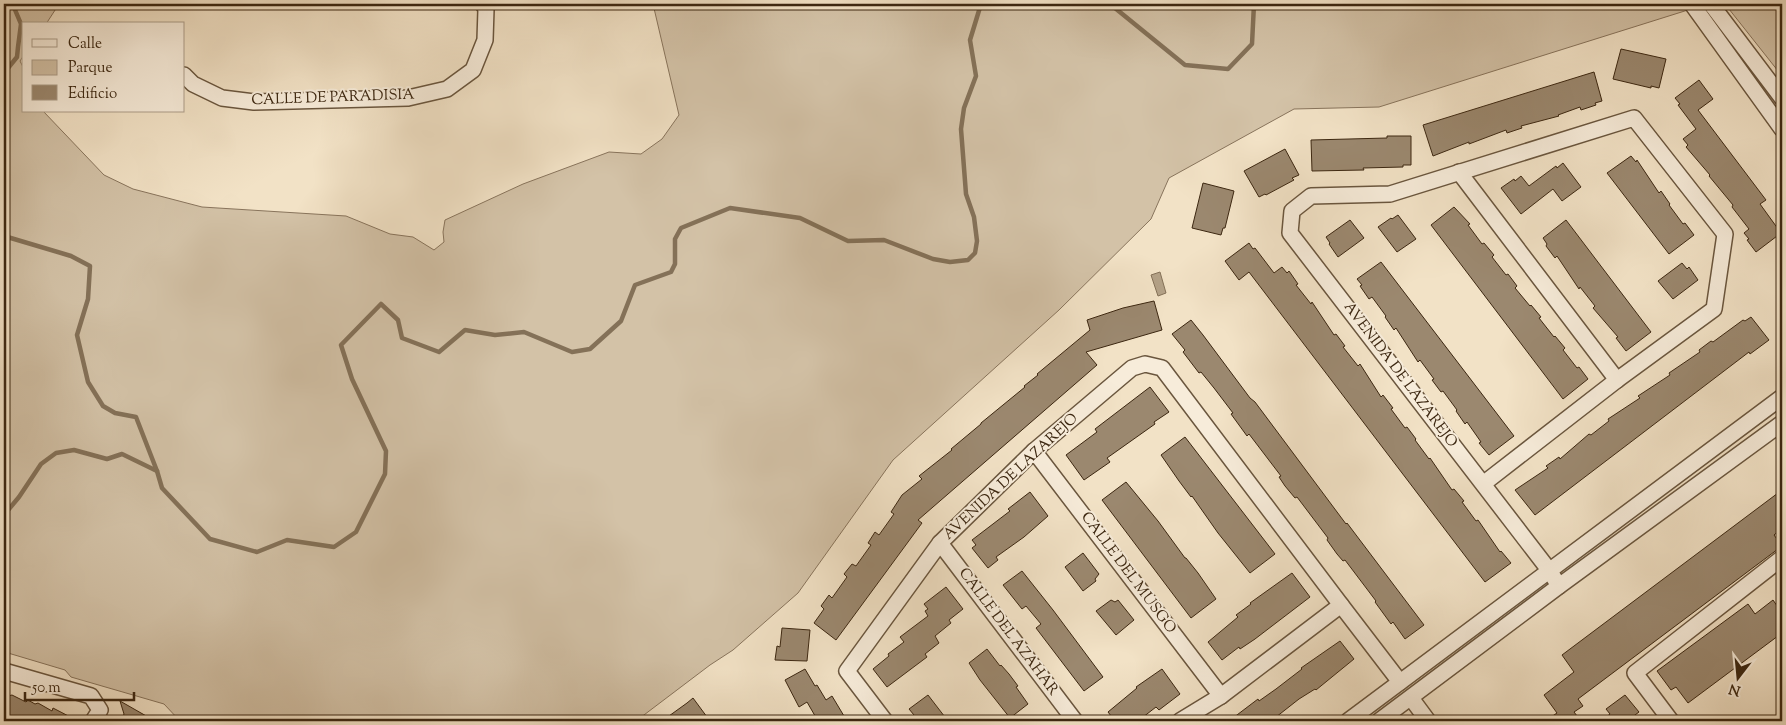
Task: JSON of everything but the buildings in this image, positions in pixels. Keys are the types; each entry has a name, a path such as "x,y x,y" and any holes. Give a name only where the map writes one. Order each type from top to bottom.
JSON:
{"street":[{"name":"CALLE DE PARADISIA","path":"185,76 193,84 222,98 254,102 408,98 447,89 473,70 485,40 486,9 483,4"},
{"path":"1711,4 1782,98"},
{"path":"1694,7 1782,129"},
{"name":"AVENIDA DE LAZAREJO","path":"1483,484 1617,380 1714,309 1725,234 1634,118 1390,194 1311,196 1292,211 1290,233 1549,570 1559,586"},
{"path":"1459,172 1617,380"},
{"name":"AVENIDA DE LAZAREJO","path":"884,721 847,671 940,543 1034,451 1132,368 1145,364 1162,368 1400,682"},
{"path":"1348,721 1782,397"},
{"path":"1379,721 1559,586 1782,423"},
{"name":"CALLE DEL MUSGO","path":"1034,451 1221,696"},
{"name":"CALLE DEL AZAHAR","path":"940,543 1075,721"},
{"path":"1670,721 1636,673 1782,558"},
{"path":"1180,721 1221,696 1340,605"},
{"path":"4,670 91,696 100,710 94,721"},
{"path":"1411,698 1428,721"}],"green space":[{"path":"4,4 59,4 47,22 22,22 22,58 20,61 22,65 22,112 44,112 104,175 133,189 202,207 346,216 390,234 413,237 434,250 444,242 445,220 523,184 609,152 641,154 662,139 679,115 653,4 1707,4 1379,107 1294,109 1169,178 1151,219 1059,310 893,460 798,593 733,650 636,721 180,721 164,704 71,677 65,670 8,653 4,656"},
{"path":"1725,4 1782,4 1782,76"}],"shaded area":[{"path":"1160,272 1166,293 1158,296 1151,275"}],"waterway":[{"path":"4,73 17,57 21,24 13,5 10,4"},
{"path":"4,236 71,256 90,266 88,299 77,335 88,382 103,406 115,413 136,417 162,488 210,539 257,552 287,540 334,547 356,532 385,474 386,451 352,379 341,345 381,304 398,320 402,338 439,352 465,330 495,335 524,332 572,352 590,349 621,321 635,285 671,272 675,264 675,239 681,228 730,208 800,218 848,241 884,240 933,259 950,262 968,260 975,253 977,241 974,217 966,194 961,129 964,108 976,76 970,40 981,4"},
{"path":"1110,4 1185,65 1228,69 1252,44 1254,4"},
{"path":"4,515 19,497 41,464 56,453 74,450 107,459 122,454 157,471"}]}
